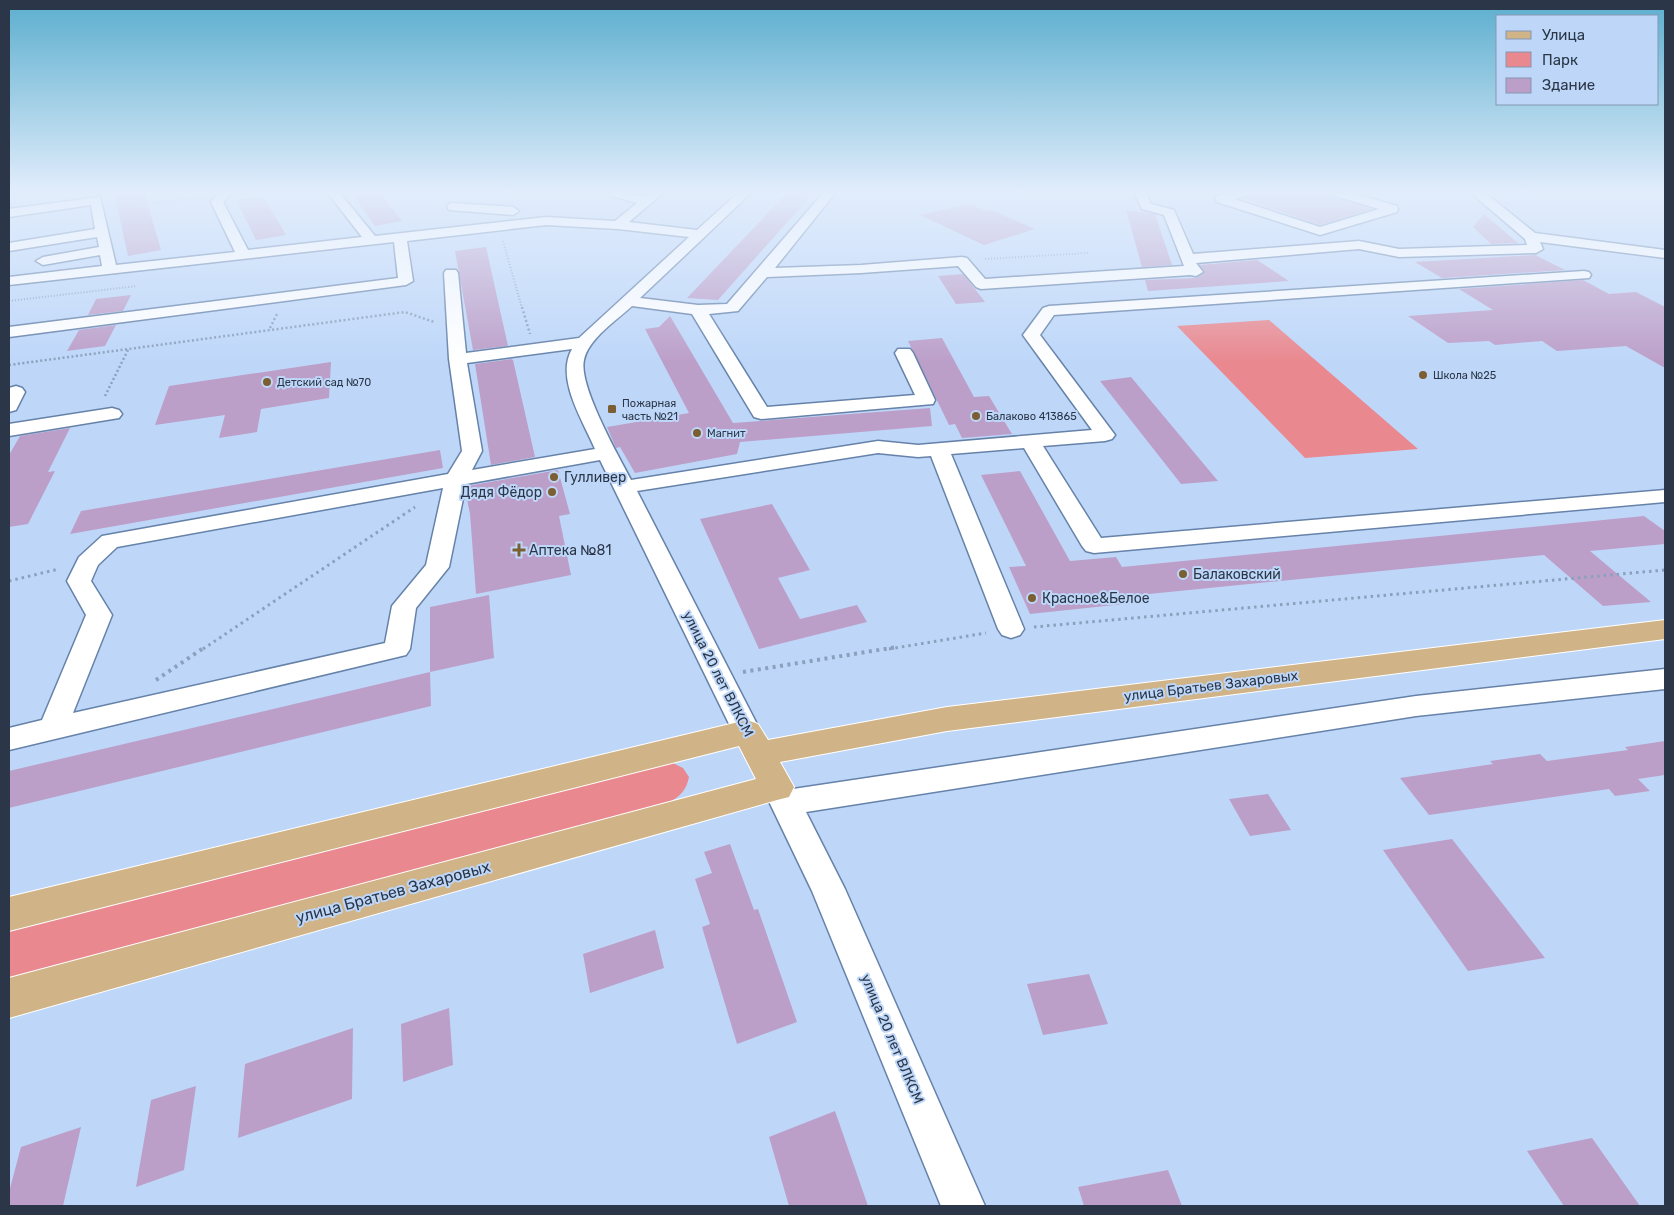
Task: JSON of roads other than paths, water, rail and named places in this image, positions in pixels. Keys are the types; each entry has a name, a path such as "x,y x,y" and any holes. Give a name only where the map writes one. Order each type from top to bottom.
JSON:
{"main road":[{"name":"улица Братьев Захаровых","path":"9,914 753,743 1665,629"},
{"name":"улица 20 лет ВЛКСМ","path":"753,743 781,795"},
{"name":"улица Братьев Захаровых","path":"9,998 781,795"}],"street":[{"path":"240,249 243,254"},
{"path":"9,281 291,249"},
{"path":"9,332 406,281 402,249"},
{"name":"улица 20 лет ВЛКСМ","path":"683,249 584,342 576,360 576,376 589,414 607,453 717,676 753,743"},
{"path":"627,301 698,310 732,308 783,249"},
{"path":"1184,249 1190,264 1214,289"},
{"path":"763,273 861,269 962,261 981,284 1327,249"},
{"path":"1378,249 1399,253 1536,249"},
{"path":"1623,249 1665,254"},
{"path":"28,264 106,250 110,269"},
{"path":"9,739 397,649 404,606 438,567 456,479 472,451 458,360 451,273"},
{"path":"624,487 878,447 918,451 939,450 1105,435 1031,335 1049,311 1214,289 1584,275"},
{"path":"698,310 761,413 926,400 904,353"},
{"path":"458,360 584,342"},
{"path":"9,393 16,392 9,406"},
{"path":"9,430 103,415"},
{"path":"1031,443 1094,546 1662,499"},
{"path":"939,450 1011,629"},
{"path":"53,729 99,615 79,581 87,562 110,541 607,453"},
{"path":"781,795 1416,706 1665,679"},
{"name":"улица 20 лет ВЛКСМ","path":"781,795 828,889 963,1206"}],"place":[{"name":"Школа №25","path":"1423,375"},
{"name":"Детский сад №70","path":"267,382"},
{"name":"Пожарная часть №21","path":"612,409"},
{"name":"Балаково 413865","path":"976,416"},
{"name":"Магнит","path":"697,433"},
{"name":"Гулливер","path":"554,477"},
{"name":"Дядя Фёдор","path":"552,492"},
{"name":"Аптека №81","path":"519,550"},
{"name":"Балаковский","path":"1183,574"},
{"name":"Красное&Белое","path":"1032,598"}]}
